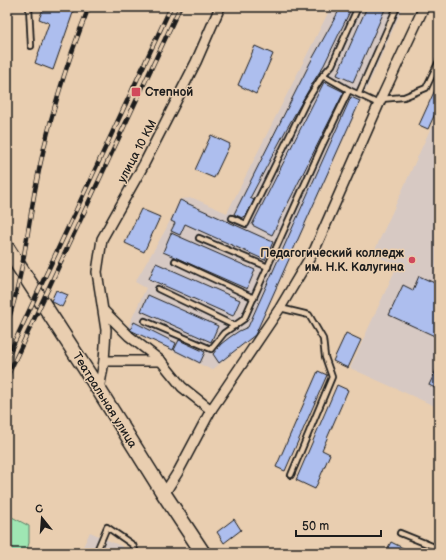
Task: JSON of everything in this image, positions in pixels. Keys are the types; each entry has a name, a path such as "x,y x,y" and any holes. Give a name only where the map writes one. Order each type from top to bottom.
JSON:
{"main road":[{"name":"Театральная улица","path":"7,248 203,553"}],"street":[{"name":"улица 10 КМ","path":"99,390 104,361 106,330 97,272 102,239 143,166 196,62 220,7"},
{"path":"164,494 178,472 211,410 280,308 315,248 424,7"},
{"path":"104,311 129,336 161,361 182,387 211,410"},
{"path":"104,361 161,361"}],"lane":[{"path":"29,7 31,46"},
{"path":"232,218 246,224 306,102 323,75 332,65 358,7"},
{"path":"359,93 397,7"},
{"path":"323,75 349,90 380,102 404,97 426,88 439,61"},
{"path":"145,321 211,349 224,333 244,319 321,148 349,90"},
{"path":"199,238 268,266"},
{"path":"175,261 254,298"},
{"path":"158,289 235,326"},
{"path":"280,308 308,316 323,339 325,357 332,377 291,476"},
{"path":"96,553 108,527 133,545 136,553"},
{"path":"400,533 437,548 439,544"}],"shaded area":[{"path":"331,7 403,7 256,335 212,370 127,329 146,288 135,282 166,229 180,199 193,198 227,213"},
{"name":"Педагогический колледж им. Н.К. Калугина","path":"439,110 439,408 350,368 397,266 373,254"},
{"path":"90,532 123,547 120,553 80,553"}],"green space":[{"path":"10,516 29,526 29,543 26,553 7,553 7,521"}],"building":[{"path":"44,7 75,7 53,70 35,63 49,23 39,19"},
{"path":"341,7 352,7 324,65 286,130 250,198 254,200 247,215 242,218 234,214 310,63"},
{"path":"367,7 386,7 353,82 337,75"},
{"path":"255,46 273,54 256,94 238,85"},
{"path":"439,81 439,105 428,129 419,125"},
{"path":"324,82 344,92 272,235 252,225"},
{"path":"351,97 360,101 255,335 219,363 213,354 221,344 239,331 248,327"},
{"path":"211,135 230,144 214,178 195,170"},
{"path":"180,200 273,242 265,260 185,224 180,235 171,231 175,223 171,221"},
{"path":"141,209 160,217 144,252 125,243"},
{"path":"171,233 255,270 247,289 163,252"},
{"path":"156,263 240,300 233,316 149,279"},
{"path":"419,276 439,285 439,338 389,315 403,285 413,290"},
{"path":"56,290 68,295 62,307 51,301"},
{"path":"148,295 218,326 211,342 141,311"},
{"path":"134,322 176,343 173,350 130,330"},
{"path":"346,333 361,340 348,368 333,361"},
{"path":"179,340 205,352 200,363 174,350"},
{"path":"439,364 439,390 429,385"},
{"path":"318,371 327,375 285,471 276,467"},
{"path":"337,385 348,390 322,450 330,454 315,489 296,480"},
{"path":"234,519 241,530 224,543 217,532"},
{"path":"391,542 413,553 385,553"}],"railway":[{"path":"7,324 17,291 35,190 51,120 72,52 89,7"},
{"path":"7,358 171,7"},
{"path":"7,377 180,7"}],"place":[{"name":"Степной","path":"136,92"},
{"name":"Педагогический колледж им. Н.К. Калугина","path":"412,260"}]}
